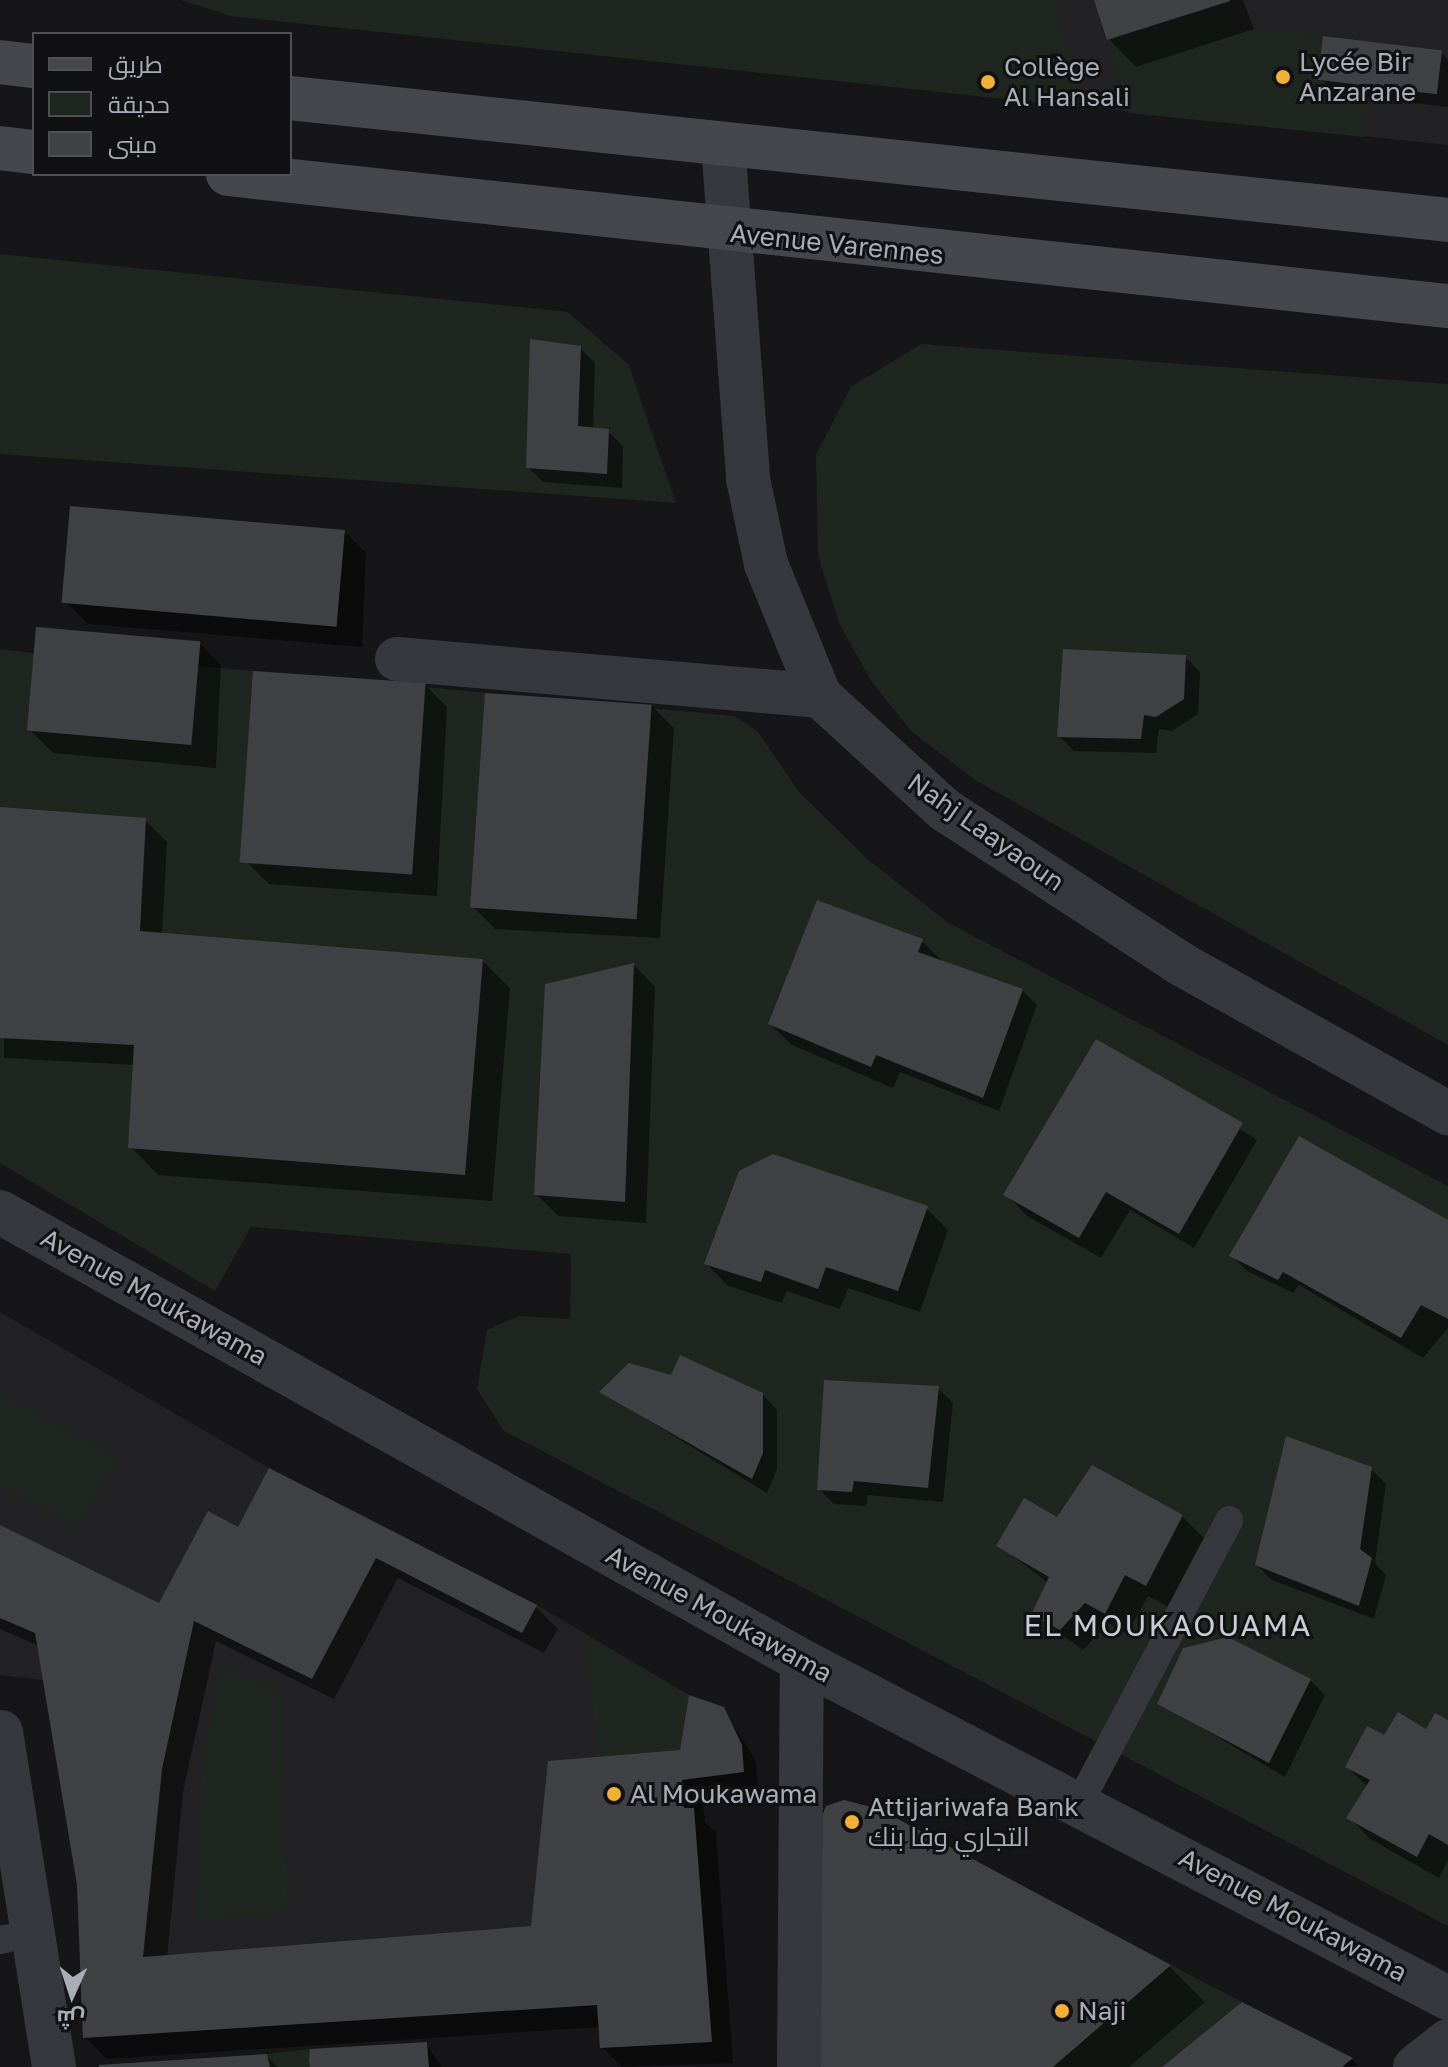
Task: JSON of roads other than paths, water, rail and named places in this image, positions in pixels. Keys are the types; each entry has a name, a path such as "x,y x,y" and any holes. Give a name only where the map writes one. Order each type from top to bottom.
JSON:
{"main road":[{"path":"0,62 32,66"},
{"path":"292,98 1448,220"},
{"path":"0,148 32,152"},
{"name":"Avenue Varennes","path":"245,176 729,234 1448,306"}],"street":[{"name":"Nahj Laayaoun","path":"723,144 748,479 766,564 820,696 945,810 1181,964 1448,1113"},
{"path":"397,659 820,696"},
{"name":"Avenue Moukawama","path":"0,1212 802,1661 1080,1802 1448,1998"},
{"path":"799,2067 802,1661"},
{"path":"2,1748 16,1936 54,2067"},
{"path":"1415,2067 1448,2041"}],"lane":[{"path":"1080,1802 1229,1520"}],"place":[{"name":"Lycée Bir Anzarane","path":"1283,77"},
{"name":"Collège Al Hansali","path":"988,82"},
{"name":"Al Moukawama","path":"614,1794"},
{"name":"Attijariwafa Bank التجاري وفا بنك","path":"852,1822"},
{"name":"Naji","path":"1062,2011"}],"district":[{"name":"EL MOUKAOUAMA","path":"1168,1625"}]}
